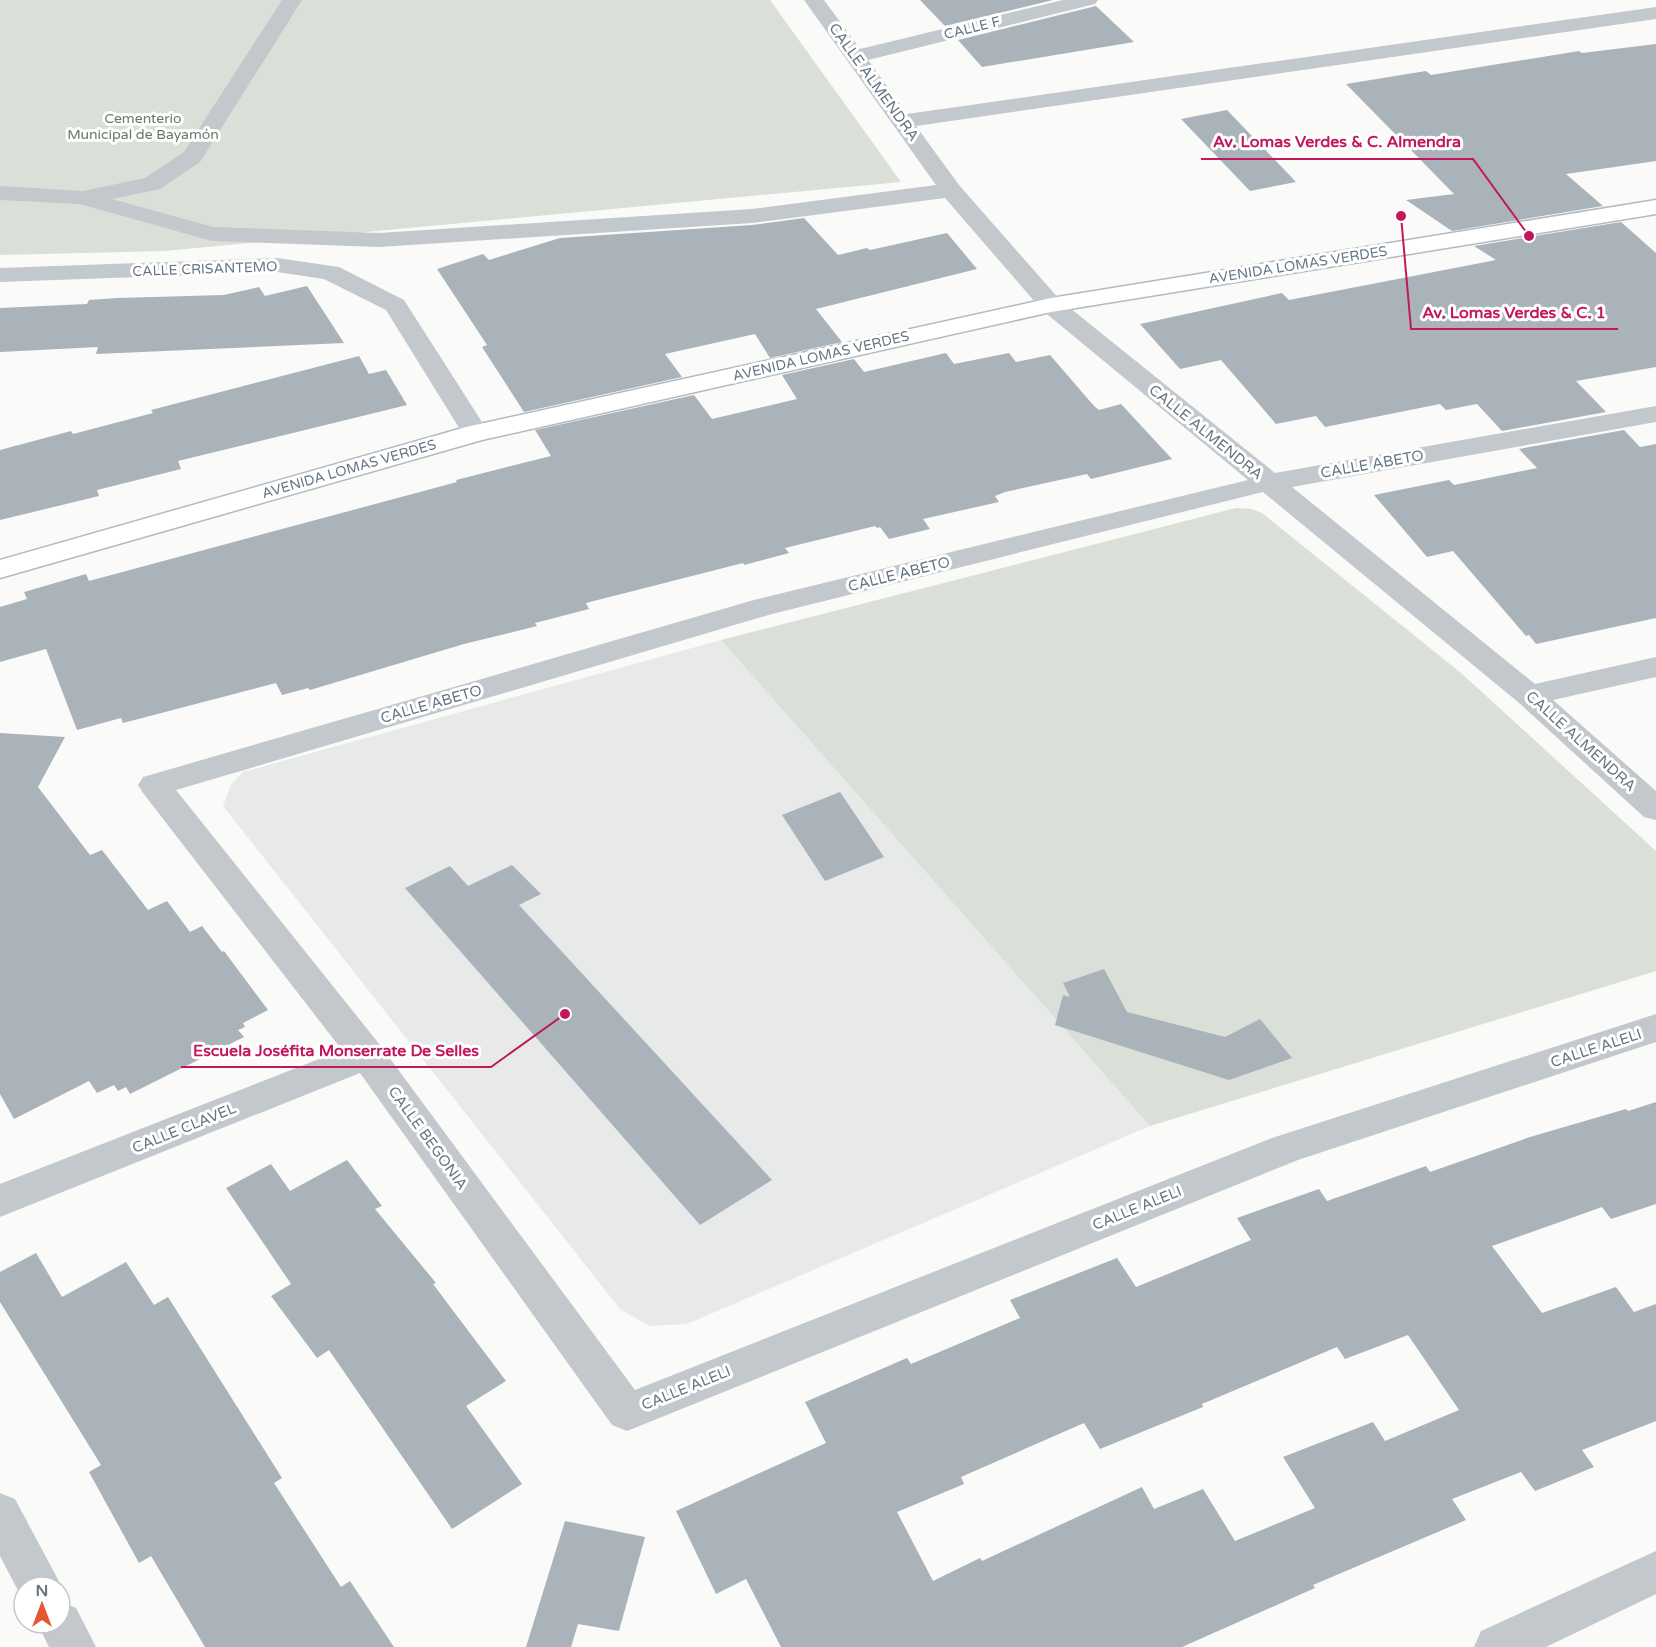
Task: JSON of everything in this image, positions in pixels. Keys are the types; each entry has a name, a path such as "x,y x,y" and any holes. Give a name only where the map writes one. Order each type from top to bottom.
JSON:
{"street":[{"path":"81,197 152,184 192,157 292,0"},
{"name":"CALLE ALMENDRA","path":"814,0 857,56 951,190 1051,305 1529,694 1656,809"},
{"name":"CALLE F","path":"857,56 1088,0"},
{"path":"902,121 1656,13"},
{"path":"0,193 81,197 212,234 379,240 752,216 951,190"},
{"name":"AVENIDA LOMAS VERDES","path":"0,569 476,433 1051,305 1656,207"},
{"name":"CALLE CRISANTEMO","path":"0,275 277,266 330,272 395,305 476,433"},
{"name":"CALLE ABETO","path":"154,785 764,607 1268,483 1656,414"},
{"path":"1529,694 1656,667"},
{"name":"CALLE BEGONIA","path":"154,785 367,1055 627,1412"},
{"name":"CALLE ALELI","path":"627,1412 1285,1149 1656,1028"},
{"name":"CALLE CLAVEL","path":"0,1201 367,1055"},
{"path":"0,1513 34,1575"},
{"path":"1497,1647 1656,1572"}],"shaded area":[{"path":"721,640 1150,1126 687,1324 649,1326 620,1309 223,806 231,785 243,772"}],"green space":[{"name":"Cementerio Municipal de Bayamón","path":"0,0 770,0 901,182 164,251 0,255"},
{"path":"1236,508 1251,509 1262,513 1461,673 1656,851 1656,971 1150,1126 721,640"}],"building":[{"path":"920,0 1053,0 945,26"},
{"path":"1096,6 1134,42 982,67 958,40"},
{"path":"1656,44 1656,161 1566,174 1603,206 1452,231 1406,200 1454,194 1346,84 1426,71 1431,75 1579,51 1582,53"},
{"path":"1227,110 1296,182 1250,191 1181,119"},
{"path":"804,218 838,255 947,233 977,269 816,309 842,342 770,358 755,334 665,354 682,377 524,412 482,347 487,345 437,269 483,254 489,260 560,238 752,225"},
{"path":"1621,222 1656,253 1656,367 1576,381 1606,412 1502,431 1477,404 1446,410 1440,404 1325,427 1316,416 1276,424 1221,360 1180,369 1140,324 1282,293 1289,300 1496,260 1474,246"},
{"path":"307,286 344,343 96,354 98,347 0,352 0,308 87,304 89,300 117,298 224,295 259,287 265,296"},
{"path":"946,353 954,364 1009,353 1016,362 1050,355 1094,406 1099,410 1121,404 1172,459 1091,479 1087,474 1005,492 995,496 999,502 923,519 930,529 889,539 880,527 875,526 785,548 789,553 586,603 589,609 535,623 537,626 464,644 310,690 308,688 282,695 276,683 123,723 121,718 77,730 46,649 0,662 0,607 27,599 24,592 86,574 89,581 551,456 535,430 694,395 712,419 797,399 782,375 854,359 864,372"},
{"path":"359,356 369,374 386,370 407,405 178,461 181,469 97,490 99,496 0,520 0,450 71,431 73,434 153,413 151,410"},
{"path":"1624,430 1640,447 1656,444 1656,618 1536,644 1529,635 1526,636 1453,551 1427,557 1374,495 1449,480 1454,485 1537,468 1519,449"},
{"path":"0,733 65,737 38,787 90,855 102,850 148,910 167,901 190,932 202,926 222,952 224,951 268,1010 243,1023 245,1027 238,1030 244,1037 130,1094 126,1087 118,1091 114,1085 97,1093 89,1081 14,1119 0,1094"},
{"path":"840,792 884,857 825,881 782,815"},
{"path":"512,865 541,894 519,905 772,1180 700,1225 405,888 450,866 468,886"},
{"path":"1104,969 1127,1012 1225,1037 1260,1019 1292,1058 1229,1080 1055,1025 1063,995 1070,997 1063,983"},
{"path":"1656,1102 1656,1204 1611,1219 1602,1207 1492,1246 1542,1313 1616,1287 1634,1312 1656,1304 1656,1421 1582,1450 1594,1467 1535,1491 1521,1472 1452,1499 1466,1520 1313,1585 1315,1588 1182,1647 781,1647 746,1579 716,1594 676,1511 826,1443 805,1402 907,1358 911,1364 1020,1318 1010,1300 1117,1258 1136,1287 1251,1240 1237,1218 1319,1189 1327,1201 1426,1166 1430,1172 1530,1137 1626,1109 1628,1111","holes":["1408,1335 1459,1410 1385,1441 1373,1422 1283,1457 1315,1508 1235,1541 1203,1489 1154,1509 1142,1487 982,1561 980,1558 933,1581 897,1512 964,1484 961,1477 1084,1423 1100,1449 1203,1407 1202,1404 1337,1347 1345,1359"]},
{"path":"347,1160 382,1206 375,1209 436,1283 433,1284 506,1381 466,1406 522,1484 452,1529 329,1350 317,1358 271,1296 291,1284 226,1188 271,1164 290,1191"},
{"path":"36,1253 62,1297 126,1262 154,1305 168,1297 282,1478 274,1483 341,1587 350,1581 394,1647 205,1647 151,1556 139,1563 89,1472 101,1465 0,1302 0,1272"},
{"path":"565,1521 645,1537 619,1631 578,1624 571,1647 526,1647"}],"place":[{"name":"Av. Lomas Verdes & C. 1","path":"1401,216"},
{"name":"Av. Lomas Verdes & C. Almendra","path":"1529,236"},
{"name":"Escuela Joséfita Monserrate De Selles","path":"565,1014"}]}
